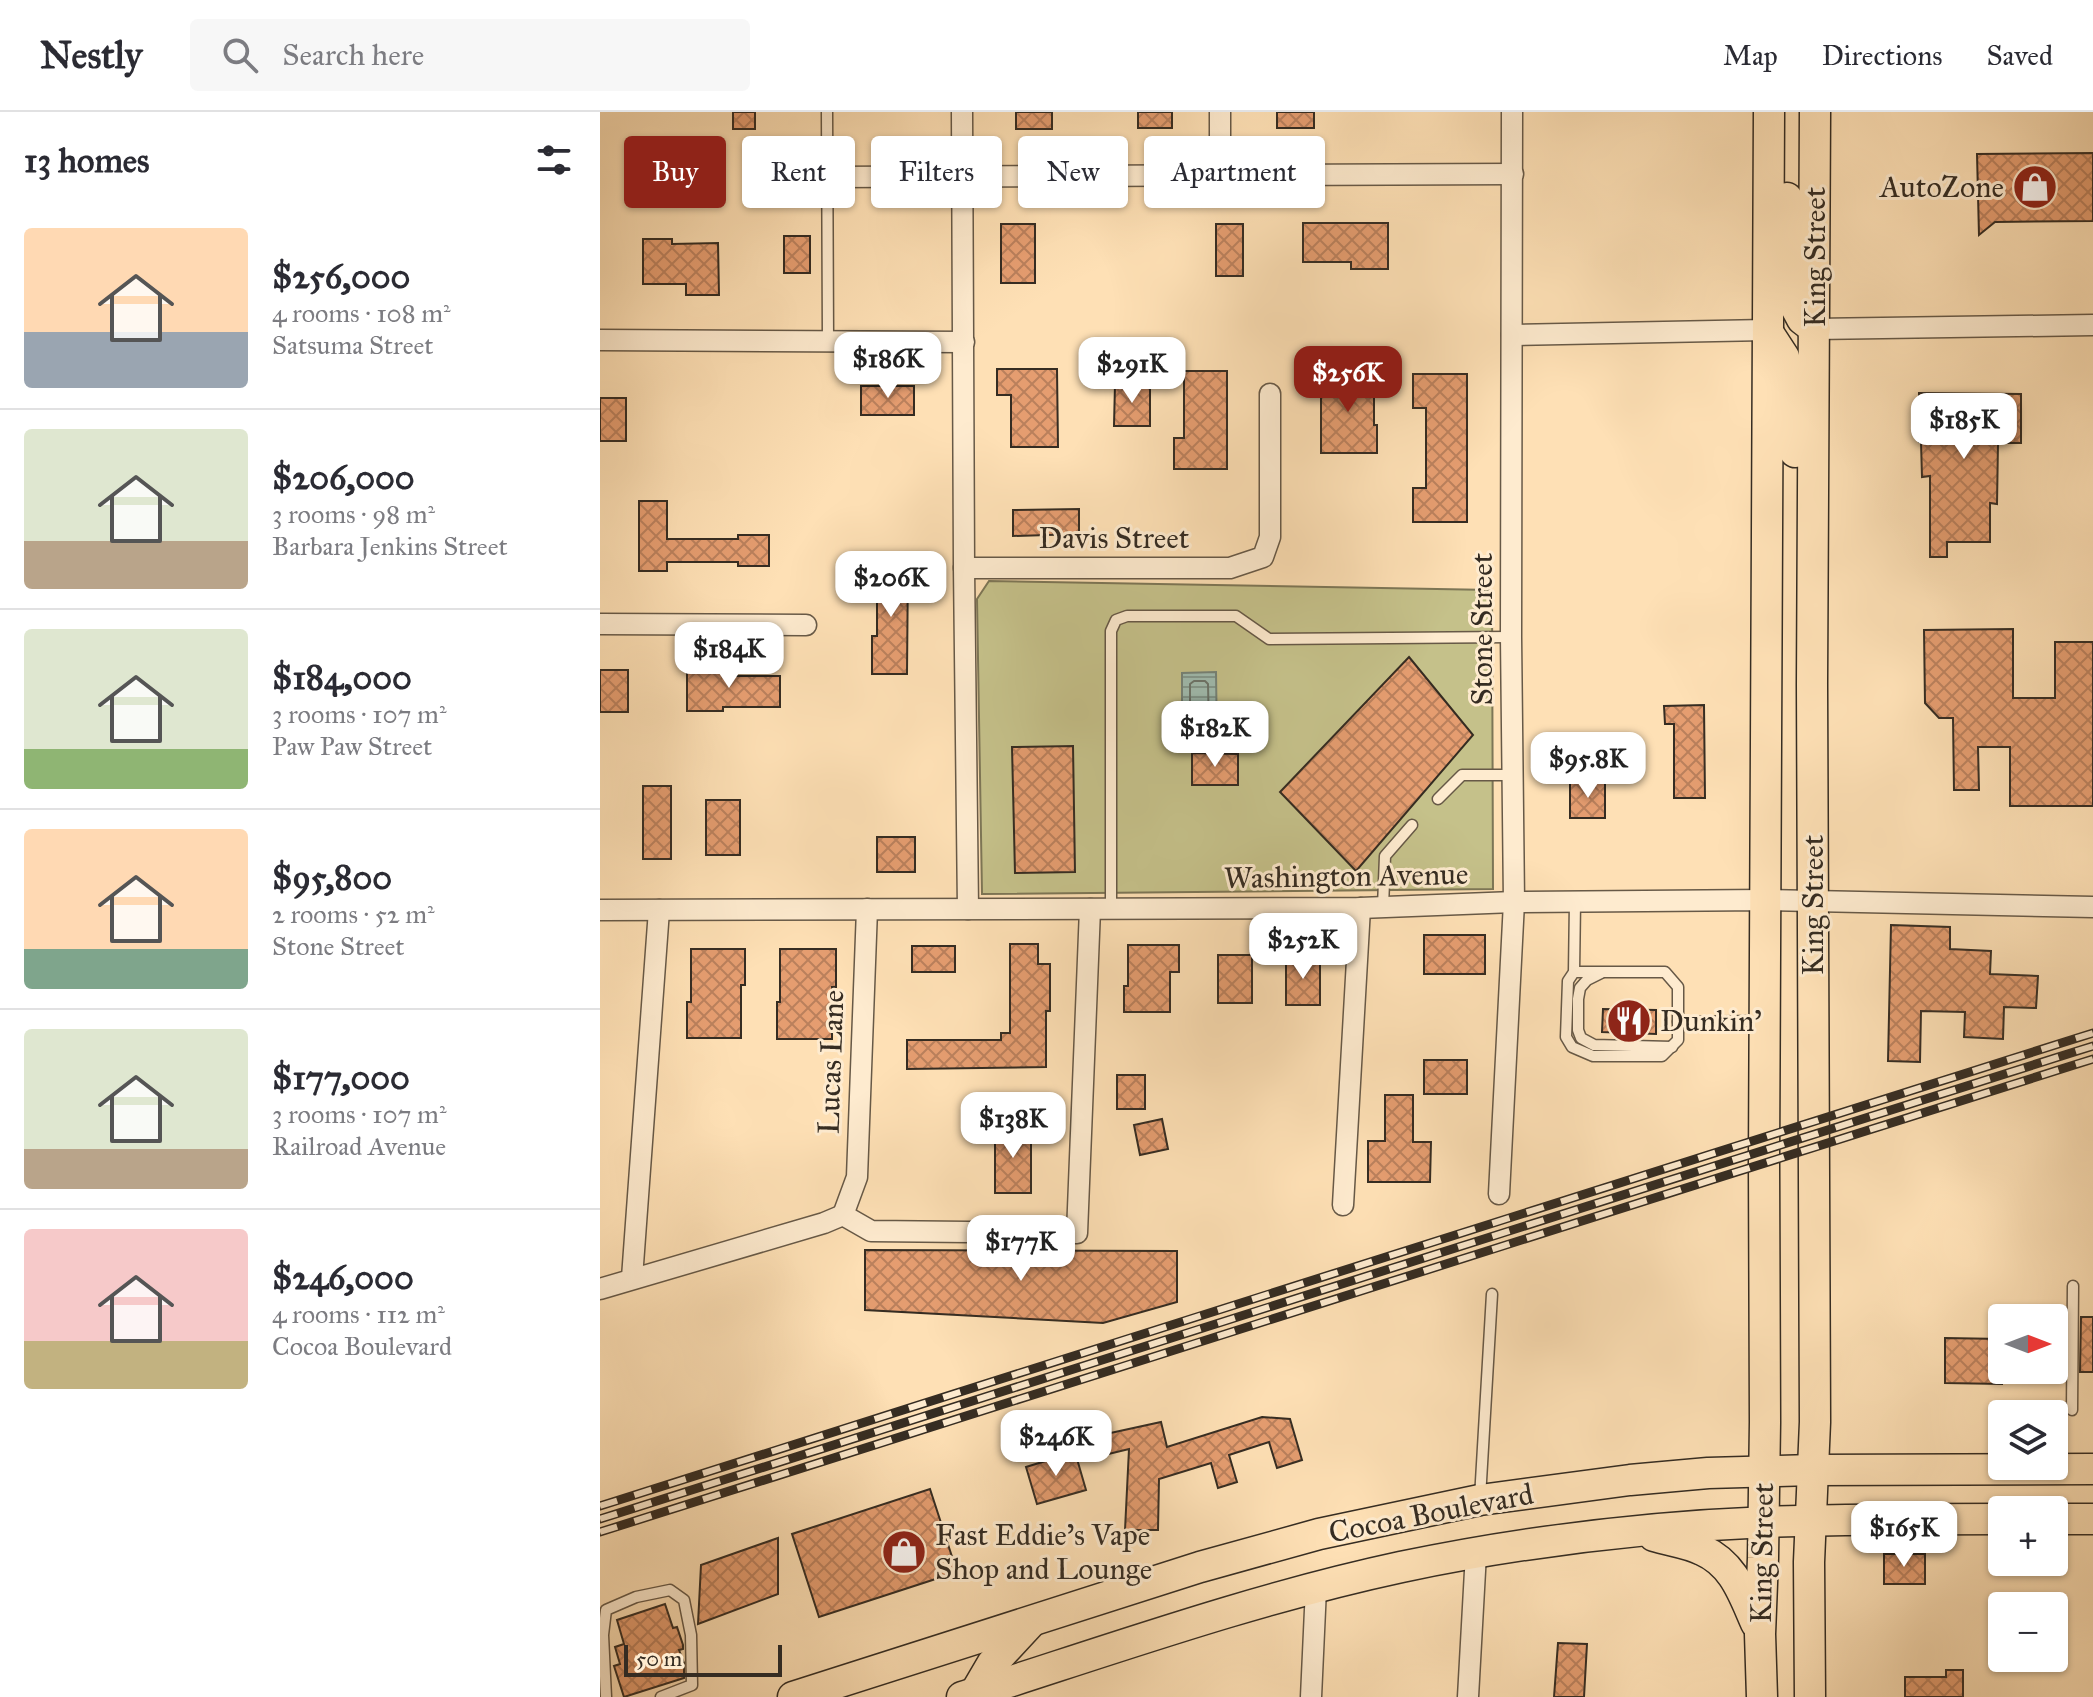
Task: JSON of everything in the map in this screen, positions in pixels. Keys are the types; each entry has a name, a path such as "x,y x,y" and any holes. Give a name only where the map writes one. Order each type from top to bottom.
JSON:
{"main road":[{"name":"King Street","path":"1762,1697 1769,112"},
{"path":"1784,112 1794,304 1802,319 1815,329"},
{"name":"King Street","path":"1810,1697 1809,1562 1815,1422 1815,112"},
{"path":"1766,330 1784,357 1790,381 1797,493 1804,551 1813,589"},
{"name":"Cocoa Boulevard","path":"793,1697 1200,1567 1319,1534 1480,1500 1708,1473 2093,1469"},
{"name":"Cocoa Boulevard","path":"970,1696 1201,1621 1316,1588 1400,1567 1476,1553 1633,1531 1764,1522 1988,1519"},
{"path":"2068,1519 2093,1519"},
{"path":"1633,1531 1702,1549 1724,1563 1739,1584 1760,1634"},
{"path":"970,1696 992,1664 1032,1621"}],"street":[{"path":"962,112 962,136"},
{"path":"1220,112 1220,136"},
{"name":"Stone Street","path":"1499,1194 1514,902 1512,112"},
{"path":"1325,174 1513,174"},
{"path":"1002,177 1144,175"},
{"path":"963,208 968,909"},
{"path":"1815,329 2093,325"},
{"path":"1512,335 1766,330"},
{"path":"600,340 964,342"},
{"name":"Davis Street","path":"964,568 1230,568 1263,557 1270,537 1270,394"},
{"path":"600,624 806,625"},
{"name":"Washington Avenue","path":"600,910 1360,908 1514,902 1765,900 2093,907"},
{"path":"600,1289 843,1215 871,1231 1077,1233 1101,908"},
{"path":"1343,1205 1360,908"},
{"name":"Lucas Lane","path":"843,1215 857,1177 867,909"},
{"path":"632,1278 659,910"},
{"path":"1468,1697 1476,1553"},
{"path":"1311,1697 1316,1588"}],"lane":[{"path":"827,112 827,136"},
{"path":"827,208 828,341"},
{"path":"1101,908 1111,631 1116,620 1127,616 1236,616 1269,639 1511,637"},
{"path":"1438,799 1462,775 1512,775"},
{"path":"1383,907 1385,856 1412,825"},
{"path":"1574,972 1665,972 1678,987 1678,1040 1662,1056 1593,1056 1572,1047 1566,1037 1568,981 1574,972 1575,902"},
{"path":"1603,972 1587,980 1580,988 1578,1030 1581,1038 1594,1045 1672,1047"},
{"path":"1678,1022 1765,1021"},
{"path":"2072,1410 2073,1286"},
{"path":"1480,1500 1492,1294"},
{"path":"606,1697 603,1635 606,1610 636,1597 670,1590 684,1600 691,1635 692,1685 663,1697"}],"shaded area":[{"path":"989,581 1492,590 1493,889 982,894 977,599"}],"water":[{"path":"1216,672 1217,744 1182,744 1182,673"}],"building":[{"path":"733,112 755,112 755,129 733,129"},
{"path":"1016,112 1052,112 1052,129 1016,129"},
{"path":"1138,112 1172,112 1172,128 1138,128"},
{"path":"1277,112 1314,112 1314,128 1277,128"},
{"name":"AutoZone","path":"2093,153 2093,221 1995,222 1979,235 1977,154"},
{"path":"1303,223 1388,223 1388,269 1351,269 1351,262 1303,262"},
{"path":"1001,224 1035,224 1035,283 1001,283"},
{"path":"1216,224 1243,224 1243,276 1216,276"},
{"path":"784,236 810,236 810,273 784,273"},
{"path":"643,239 672,239 672,244 718,243 719,295 686,295 686,284 643,284"},
{"path":"997,369 1057,369 1058,447 1011,447 1011,395 997,395"},
{"path":"1184,371 1227,371 1227,469 1174,469 1174,438 1184,438"},
{"path":"1413,374 1467,374 1467,522 1413,522 1413,488 1426,488 1426,408 1413,408"},
{"path":"1321,375 1374,375 1377,453 1321,453"},
{"path":"1115,384 1150,384 1150,426 1114,426"},
{"path":"861,386 914,386 914,415 861,415"},
{"path":"1919,393 2021,394 2021,443 1998,443 1997,504 1990,503 1990,542 1947,542 1947,557 1930,557 1930,476 1922,477"},
{"path":"600,398 626,398 626,441 600,441"},
{"path":"639,501 667,501 667,539 738,539 738,535 769,535 769,566 738,566 738,562 667,562 667,571 639,571"},
{"path":"1079,509 1079,534 1013,536 1013,510"},
{"path":"877,561 908,561 907,674 872,674 872,636 877,636"},
{"path":"2013,629 2013,698 2055,698 2055,642 2093,642 2093,806 2010,806 2010,747 1978,747 1979,790 1954,790 1953,718 1939,718 1925,703 1924,630"},
{"path":"1409,657 1473,735 1356,871 1280,792"},
{"path":"687,665 723,665 723,676 780,676 780,707 723,707 723,711 687,711"},
{"path":"600,670 628,670 628,712 600,712"},
{"path":"1704,705 1705,798 1674,798 1674,724 1665,724 1664,706"},
{"path":"1073,746 1075,872 1015,873 1012,747"},
{"path":"1192,753 1238,754 1238,785 1192,785"},
{"path":"1570,783 1605,783 1605,818 1570,818"},
{"path":"643,786 671,786 671,859 643,859"},
{"path":"706,800 740,800 740,855 706,855"},
{"path":"877,837 915,837 915,872 877,872"},
{"path":"1891,925 1950,927 1950,949 1991,951 1990,974 2038,976 2036,1008 2004,1007 2003,1039 1964,1037 1965,1012 1921,1011 1920,1062 1888,1061"},
{"path":"1424,935 1485,935 1485,974 1424,974"},
{"path":"1010,944 1038,944 1038,964 1050,964 1046,1067 907,1069 907,1040 1001,1040 1001,1033 1010,1033"},
{"path":"1128,945 1179,945 1179,972 1170,972 1170,1012 1124,1012 1124,986 1128,986"},
{"path":"912,946 955,946 955,972 912,972"},
{"path":"691,949 745,949 741,1038 687,1038"},
{"path":"780,949 836,949 832,1039 777,1039"},
{"path":"1218,955 1252,955 1252,1003 1218,1003"},
{"path":"1286,957 1320,957 1320,1005 1286,1005"},
{"name":"Dunkin'","path":"1603,1009 1656,1010 1656,1034 1602,1032"},
{"path":"1424,1060 1467,1060 1467,1094 1424,1094"},
{"path":"1117,1075 1145,1075 1145,1109 1117,1109"},
{"path":"1385,1095 1413,1095 1413,1142 1431,1142 1430,1182 1368,1182 1368,1141 1385,1141"},
{"path":"1162,1119 1168,1149 1140,1155 1134,1125"},
{"path":"995,1128 1031,1128 1031,1193 995,1193"},
{"path":"865,1250 1177,1251 1177,1302 1103,1323 865,1310"},
{"path":"2081,1317 2093,1317 2093,1372 2080,1372"},
{"path":"1945,1338 1988,1339 1988,1384 1945,1383"},
{"path":"1262,1417 1290,1419 1302,1460 1277,1468 1269,1442 1229,1455 1237,1482 1218,1488 1211,1463 1159,1479 1158,1530 1125,1530 1129,1449 1096,1457 1092,1437 1161,1422 1167,1447"},
{"path":"1075,1452 1086,1490 1037,1504 1026,1467"},
{"path":"930,1489 957,1572 819,1617 792,1534"},
{"path":"778,1538 778,1594 698,1624 701,1565"},
{"path":"1884,1554 1925,1554 1925,1584 1884,1584"},
{"path":"665,1604 683,1645 683,1649 679,1650 684,1663 684,1678 624,1697 614,1666 620,1664 615,1647 624,1644 617,1620"},
{"path":"1558,1643 1587,1644 1584,1697 1554,1697"},
{"path":"1946,1670 1963,1670 1963,1697 1905,1697 1905,1677 1946,1677"}],"railway":[{"path":"600,1506 2093,1033"},
{"path":"600,1519 2093,1046"},
{"path":"600,1532 2093,1059"}],"place":[{"name":"AutoZone","path":"2035,187"},
{"name":"Dunkin'","path":"1629,1021"},
{"name":"Fast Eddie's Vape Shop and Lounge","path":"904,1552"}]}
